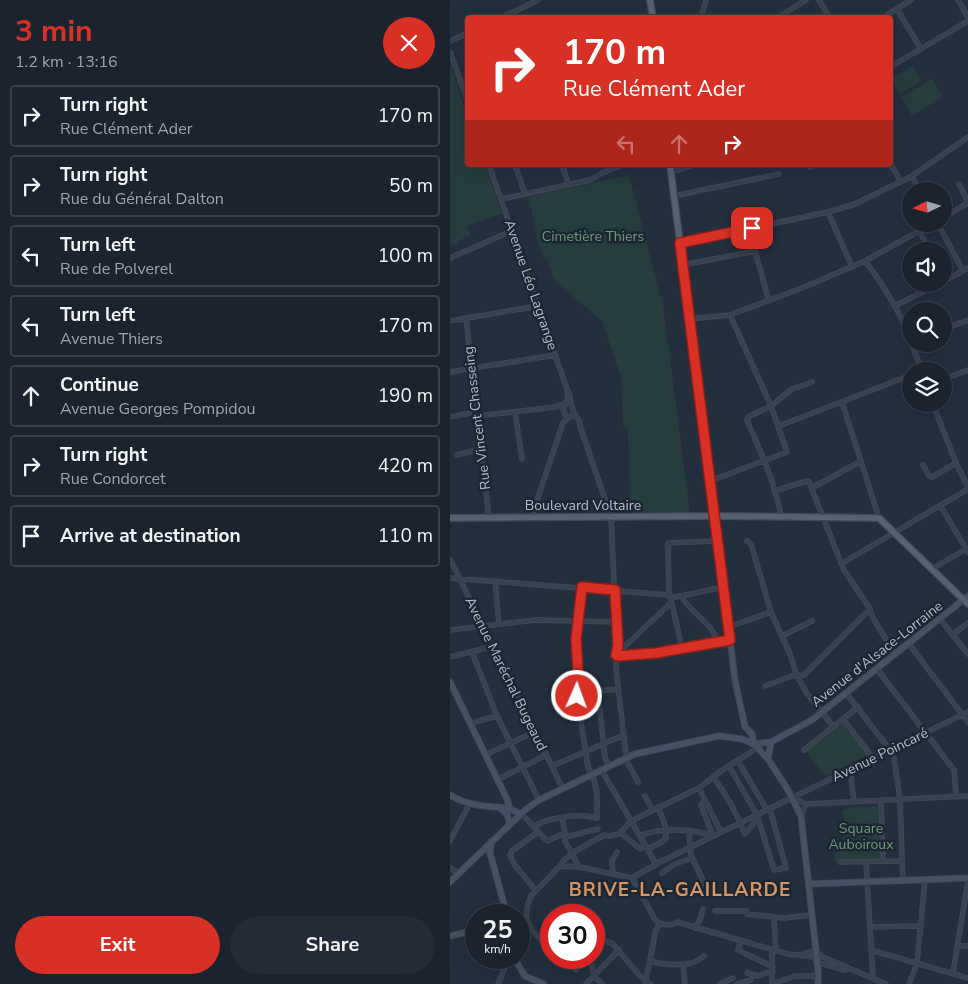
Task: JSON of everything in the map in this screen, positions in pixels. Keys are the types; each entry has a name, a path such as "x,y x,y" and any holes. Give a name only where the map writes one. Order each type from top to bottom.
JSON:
{"main road":[{"path":"650,0 652,15"},
{"path":"670,168 724,587 734,680 745,728 752,734 756,746 768,759 793,798 801,816 818,984"},
{"name":"Boulevard Voltaire","path":"450,518 715,516 879,518"},
{"path":"879,518 967,600"},
{"name":"Avenue d'Alsace-Lorraine","path":"771,742 798,728 822,712 967,600"},
{"path":"450,682 507,799 510,809"},
{"path":"450,882 491,841 539,800 627,757 719,736 737,738 756,746 771,742 768,759"},
{"path":"450,795 458,800 510,809 521,814"},
{"path":"500,808 507,814 510,824"},
{"path":"491,841 490,853 504,904"},
{"path":"808,877 825,883"},
{"path":"809,884 968,878"},
{"path":"450,936 465,933"},
{"path":"520,969 525,976 544,984"}],"street":[{"path":"507,15 538,0"},
{"path":"702,15 706,0"},
{"path":"782,15 806,0"},
{"path":"900,0 903,5"},
{"path":"887,15 911,0"},
{"path":"893,65 968,19 958,0"},
{"path":"820,2 828,15"},
{"path":"897,9 923,48"},
{"path":"450,41 465,34"},
{"path":"450,52 465,94"},
{"path":"680,243 828,212 855,204 912,176 968,137"},
{"name":"Avenue Léo Lagrange","path":"491,167 567,389 568,398 564,407"},
{"path":"516,167 525,194"},
{"path":"563,167 569,185"},
{"path":"502,199 590,180 617,167"},
{"path":"892,167 901,182"},
{"path":"674,196 779,174"},
{"path":"912,176 915,182"},
{"path":"952,212 968,202 959,184"},
{"path":"828,212 852,267"},
{"path":"450,258 512,231"},
{"path":"690,319 730,315 769,301 865,261 917,232"},
{"path":"942,232 963,270"},
{"path":"683,265 755,251 769,301"},
{"path":"865,261 896,306 902,320"},
{"path":"952,275 968,268"},
{"path":"896,306 923,292"},
{"path":"450,321 538,306"},
{"path":"710,482 786,452 771,406 730,315"},
{"name":"Rue Vincent Chasseing","path":"466,318 489,518"},
{"path":"952,326 968,320"},
{"path":"450,372 555,355"},
{"path":"952,376 968,370"},
{"path":"778,426 902,379"},
{"path":"781,517 764,461 747,420 748,417 771,406 792,389 812,382"},
{"path":"567,389 611,518 617,649 616,670 627,762 638,782"},
{"path":"842,402 879,518"},
{"path":"450,417 564,407 571,404"},
{"path":"564,407 565,414 580,426"},
{"path":"514,412 522,459"},
{"path":"841,564 968,488 936,412"},
{"path":"531,518 563,423 574,413"},
{"path":"457,455 481,449"},
{"path":"812,488 861,461"},
{"path":"922,465 928,476 932,476 956,463"},
{"path":"774,492 807,481 810,482 841,564 870,609 895,654"},
{"path":"932,569 967,551 940,505"},
{"path":"682,648 670,599 668,543 718,541"},
{"path":"747,542 751,544 771,612 790,654 797,676 806,692 832,725"},
{"name":"Avenue Maréchal Bugeaud","path":"450,559 563,789"},
{"path":"450,578 615,590 670,599 724,587"},
{"path":"495,581 499,624"},
{"path":"534,826 562,818 582,815 597,818 597,794 585,752 578,693 576,639 582,587"},
{"path":"682,596 713,632 717,642"},
{"path":"617,649 624,647 670,599"},
{"path":"765,686 792,676 804,674 870,609"},
{"path":"728,627 771,612"},
{"path":"940,619 968,654"},
{"path":"450,630 535,620 616,622"},
{"path":"782,636 812,621"},
{"path":"952,634 968,622"},
{"path":"616,655 656,653 730,640"},
{"path":"909,644 968,722"},
{"path":"450,657 494,646"},
{"path":"472,652 497,716 539,800"},
{"path":"877,669 954,770 956,796"},
{"path":"578,693 618,689"},
{"path":"598,692 605,758 609,766"},
{"path":"846,693 890,750 894,758 900,800 903,881"},
{"path":"804,750 858,708"},
{"name":"Avenue Poincaré","path":"632,878 690,847 968,712"},
{"path":"471,723 497,716"},
{"path":"843,719 873,758"},
{"path":"485,755 534,732"},
{"path":"552,766 624,735"},
{"path":"528,904 536,891 560,866 561,862 572,854 604,835 613,836 621,833 631,821 699,788 756,746"},
{"path":"497,780 546,756"},
{"path":"729,766 756,815 774,870 786,868 768,809 738,761"},
{"path":"601,769 656,864"},
{"path":"850,770 854,801"},
{"path":"714,777 741,822 745,834 754,823 756,815"},
{"path":"699,788 721,832"},
{"path":"645,796 652,810"},
{"path":"793,798 806,804 968,796"},
{"path":"705,800 701,807 713,836"},
{"path":"881,800 883,861"},
{"path":"450,841 470,803"},
{"path":"801,816 806,804"},
{"path":"621,833 640,849 665,840 666,831 658,807"},
{"path":"521,814 547,841 565,835 598,829"},
{"path":"562,818 565,841 579,867"},
{"path":"640,836 651,832 666,831 704,833 713,836"},
{"path":"536,891 514,864 510,854 538,832"},
{"path":"689,832 692,858 705,886"},
{"path":"612,874 613,857 617,852"},
{"path":"662,873 675,864 692,858"},
{"path":"840,862 902,860"},
{"path":"866,862 873,978"},
{"path":"560,866 579,867 632,878 656,922 660,924 667,925 677,922 788,954 816,954 845,966 847,969"},
{"path":"450,868 458,873"},
{"path":"909,984 917,964 925,880"},
{"path":"953,973 968,881"},
{"path":"695,928 700,920 703,909"},
{"path":"715,911 747,912 774,918 812,915"},
{"path":"774,918 772,984 785,982 795,976 818,976"},
{"path":"645,982 656,930 660,924"},
{"path":"530,926 540,939"},
{"path":"870,926 920,926"},
{"path":"605,941 619,950 645,982 651,984"},
{"path":"741,941 738,950 773,969"},
{"path":"958,946 968,946"},
{"path":"586,984 619,950"},
{"path":"871,950 968,978"},
{"path":"802,955 816,954"},
{"path":"816,954 823,964 847,969 886,984"},
{"path":"650,961 683,964 696,963 704,956"},
{"path":"683,964 685,984"},
{"path":"498,984 504,969"},
{"path":"592,969 594,976 602,984"},
{"path":"747,973 757,976 773,969"},
{"path":"720,984 733,978"},
{"path":"738,984 751,980"}],"green space":[{"path":"450,64 465,109 465,167 486,167 502,214 467,226 471,235 458,241 456,244 450,245"},
{"path":"913,66 922,81 900,94 893,82 893,78"},
{"path":"932,79 943,97 912,116 901,97"},
{"name":"Cimetière Thiers","path":"629,175 663,305 690,513 630,512 628,427 623,427 621,377 602,321 554,280 547,259 540,250 529,197"},
{"path":"843,723 868,755 825,776 806,752"},
{"name":"Square Auboiroux","path":"878,806 880,859 835,862 834,853 844,849 842,831 844,830 844,809"}],"district":[{"name":"BRIVE-LA-GAILLARDE","path":"680,890"}],"route":[{"path":"577,696 579,687 576,639 582,587 615,590 618,645 616,655 618,656 656,653 730,640 680,243 752,228"}]}
